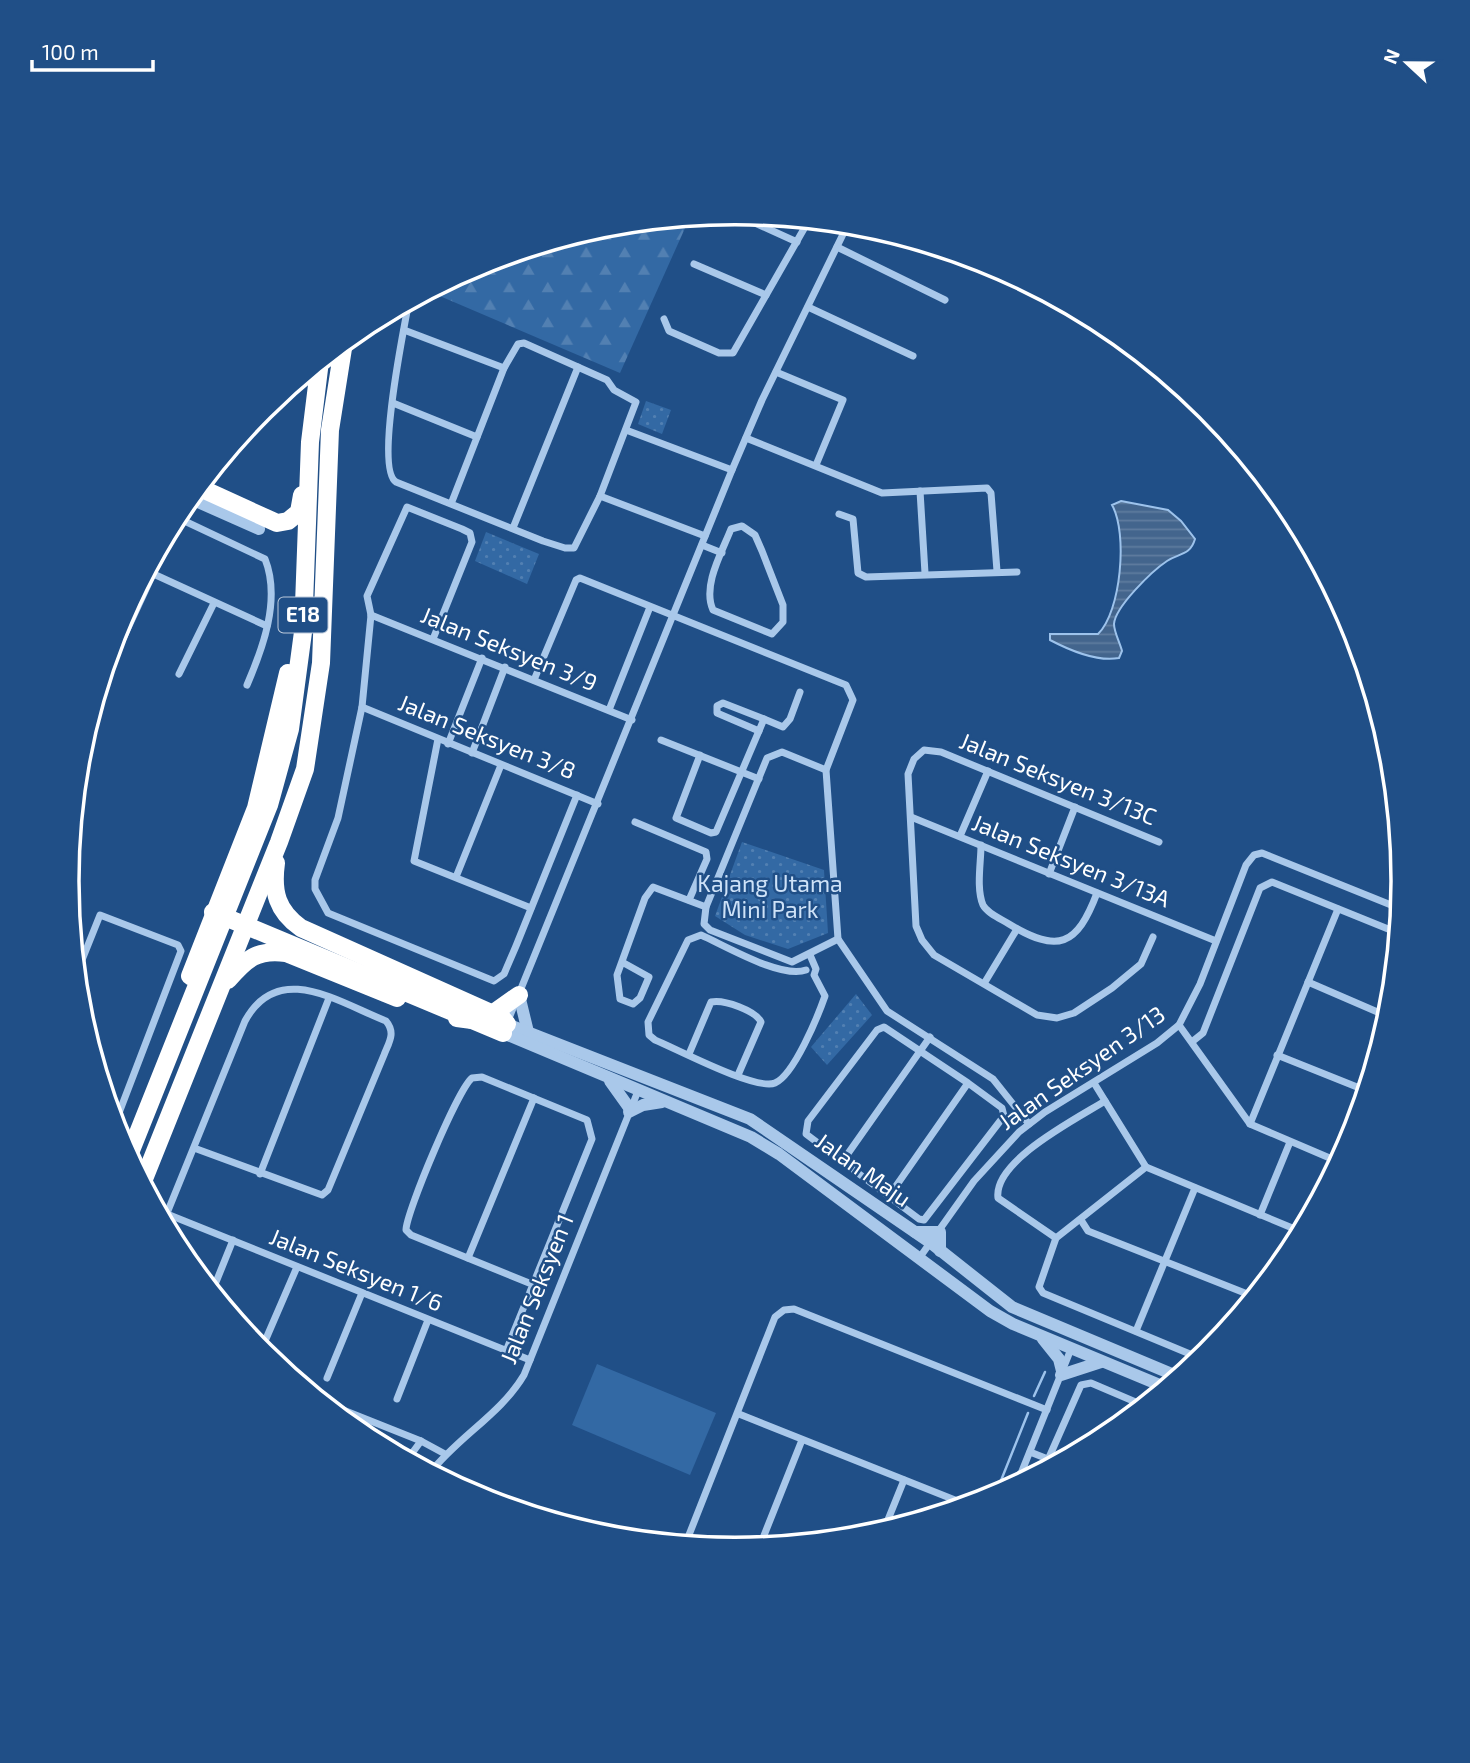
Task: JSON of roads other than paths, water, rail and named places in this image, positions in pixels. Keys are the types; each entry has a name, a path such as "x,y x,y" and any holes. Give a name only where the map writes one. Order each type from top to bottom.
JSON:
{"highway":[{"name":"E18","path":"146,1173 279,842 305,769 321,663 330,430 342,357"},
{"name":"E18","path":"134,1144 269,805 290,729 303,632 310,442 318,375"},
{"path":"207,491 271,522 288,521 299,512 301,505 303,465 310,442"},
{"path":"130,1134 215,907 256,808 288,672 303,632"},
{"path":"279,842 274,888 281,910 288,919 300,928 492,1014 505,1028"},
{"path":"215,907 505,1028"},
{"path":"216,1001 241,965 253,955 268,951 286,954 416,1006 467,1014"},
{"path":"492,1014 519,995"}],"street":[{"path":"762,226 797,242"},
{"path":"664,319 669,331 719,353 733,353 804,229"},
{"path":"505,1028 732,470 843,235"},
{"path":"837,247 945,300"},
{"path":"694,264 766,295"},
{"path":"808,307 914,356"},
{"path":"407,313 393,403 390,476 396,482 451,504 565,548 574,548 600,496 636,403 614,390 609,381 524,343 514,347 451,504"},
{"path":"404,330 504,368"},
{"path":"513,528 578,367"},
{"path":"776,372 844,400 816,466"},
{"path":"393,403 477,437"},
{"path":"626,430 732,470"},
{"path":"746,438 882,493 987,488 991,493 997,571"},
{"path":"920,491 925,573"},
{"path":"600,496 705,536"},
{"path":"199,503 258,530"},
{"path":"433,639 472,542 470,533 407,506 367,596 371,615 362,706 338,818 315,880 318,898 328,913 494,981 504,974 577,795"},
{"path":"839,514 853,519 858,573 866,577 1017,572"},
{"path":"186,522 265,559 268,567 270,611 259,656 247,685"},
{"path":"743,526 755,535 783,605 783,622 772,634 713,610 709,587 722,553 732,529 743,526"},
{"path":"702,545 722,553"},
{"path":"155,575 267,626"},
{"path":"534,680 576,580 587,580 846,685 853,700 826,770 838,939 887,1011 993,1079 1029,1124"},
{"path":"179,674 214,603"},
{"path":"609,710 650,607"},
{"name":"Jalan Seksyen 3/9","path":"371,615 632,720"},
{"path":"448,744 482,658"},
{"path":"472,753 505,667"},
{"path":"759,731 717,713 717,706 723,703 783,727 790,719 800,692"},
{"name":"Jalan Seksyen 3/8","path":"362,706 438,740 598,804"},
{"path":"700,755 675,814 676,818 711,833 720,828 764,719"},
{"path":"438,740 414,860 531,908"},
{"path":"661,740 759,779"},
{"name":"Jalan Seksyen 3/13C","path":"1153,937 1141,964 1074,1013 1057,1018 1037,1015 985,982 934,955 916,926 908,774 914,759 924,750 941,752 1159,842"},
{"path":"826,770 782,752 767,758 706,907 704,924 710,930 792,962 838,939"},
{"path":"456,877 500,765"},
{"path":"960,836 988,771"},
{"path":"1049,874 1075,807"},
{"name":"Jalan Seksyen 3/13A","path":"911,817 1216,941"},
{"path":"635,822 706,852 707,859 689,900"},
{"path":"981,845 983,904 986,909 1017,929 1049,943 1067,938 1088,916 1097,893"},
{"name":"Jalan Seksyen 3/13","path":"940,1231 974,1181 1000,1150 1029,1124 1157,1043 1179,1025 1246,865 1254,855 1262,853 1390,905"},
{"path":"1193,1041 1203,1032 1260,888 1272,882 1389,930"},
{"path":"622,962 649,977 640,998 633,1004 620,999 617,975 645,898 653,887 706,907"},
{"path":"1250,1124 1338,909"},
{"path":"83,957 100,915 178,946 181,951 120,1109"},
{"path":"985,982 1017,929"},
{"path":"801,958 806,970 814,975 825,996 813,1028 784,1076 766,1085 655,1040 648,1028 688,940 701,935 776,969 796,974 806,970"},
{"path":"810,955 816,969 814,975"},
{"path":"1308,982 1378,1012"},
{"path":"168,1212 194,1148 254,1003 268,993 288,988 303,988 386,1021 392,1034 328,1191 322,1195 194,1148"},
{"path":"519,995 528,1032"},
{"path":"260,1174 329,998"},
{"path":"689,1054 712,1002 719,1000 758,1016 761,1022 738,1075"},
{"path":"1179,1025 1250,1124 1330,1158"},
{"path":"884,1027 920,1052 1002,1108 1004,1116 924,1220 806,1134 808,1121 877,1030 884,1027"},
{"name":"Jalan Maju","path":"505,1028 528,1032 765,1127 935,1247 1006,1303 1048,1324 1170,1373"},
{"name":"Jalan Maju","path":"505,1028 608,1079 761,1143 920,1257 990,1311 1040,1336 1157,1384"},
{"path":"842,1162 930,1037"},
{"path":"1277,1055 1358,1087"},
{"path":"625,1069 638,1091 670,1087"},
{"path":"506,1352 534,1284 592,1139 587,1120 482,1077 472,1078 459,1095 406,1224 411,1235 534,1284"},
{"path":"608,1079 630,1110 666,1102"},
{"path":"889,1196 968,1083"},
{"path":"1094,1083 1146,1167 1292,1228"},
{"name":"Jalan Seksyen 1","path":"436,1465 512,1393 530,1360 638,1091"},
{"path":"468,1258 534,1098"},
{"path":"1056,1238 998,1198 997,1190 1011,1165 1045,1139 1105,1101"},
{"path":"1260,1214 1290,1142"},
{"path":"1146,1167 1056,1238 1040,1279 1043,1293 1190,1354"},
{"path":"1136,1331 1195,1188"},
{"name":"Jalan Seksyen 1/6","path":"170,1215 530,1360"},
{"path":"1081,1220 1088,1231 1246,1293"},
{"path":"914,1232 940,1231 935,1247 920,1257"},
{"path":"216,1283 233,1240"},
{"path":"265,1340 297,1267"},
{"path":"327,1378 362,1293"},
{"path":"689,1536 775,1317 784,1310 794,1309 1047,1410"},
{"path":"397,1399 428,1320"},
{"path":"1048,1324 1071,1349"},
{"path":"1040,1336 1059,1359 1062,1373"},
{"path":"1071,1349 1102,1346"},
{"path":"1022,1471 1071,1349"},
{"path":"1062,1373 1101,1362"},
{"path":"1049,1458 1081,1385 1091,1384 1134,1402"},
{"path":"351,1413 421,1441 445,1454"},
{"path":"739,1413 954,1500"},
{"path":"764,1537 802,1440"},
{"path":"413,1453 421,1441"},
{"path":"1030,1452 1047,1459"},
{"path":"888,1519 904,1480"}],"waterway":[{"path":"1034,1396 1045,1372"},
{"path":"1001,1481 1028,1413"}],"park label":[{"name":"Kajang Utama Mini Park","path":"770,897"}]}
